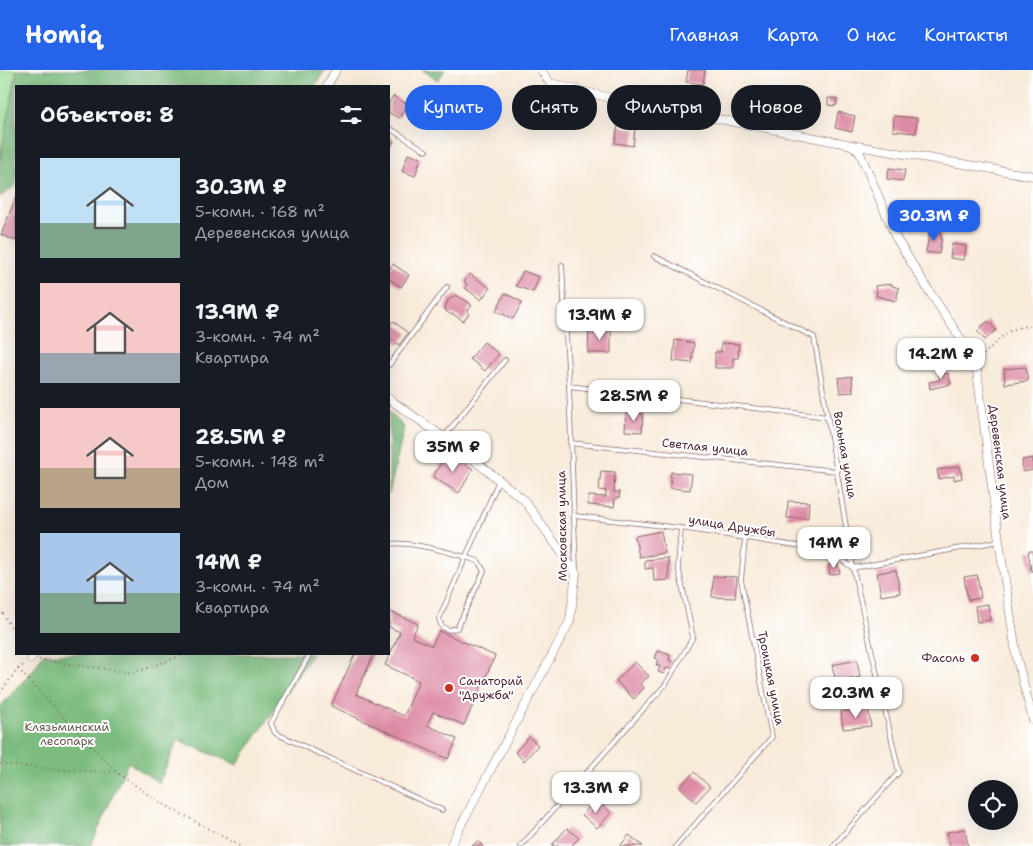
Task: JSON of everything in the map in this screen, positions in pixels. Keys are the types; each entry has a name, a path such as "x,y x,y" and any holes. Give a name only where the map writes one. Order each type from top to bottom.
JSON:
{"street":[{"path":"328,85 336,70"},
{"path":"541,70 550,83 611,98 852,145 1033,176"},
{"name":"Деревенская улица","path":"852,145 860,153 866,165 896,238 971,354 977,371 999,541 1017,658 1033,720"},
{"path":"390,400 444,437 524,500 576,573"},
{"name":"Московская улица","path":"450,846 570,621 576,573"}],"lane":[{"path":"390,129 426,151"},
{"name":"Вольная улица","path":"654,256 814,337 853,568 900,772 833,846"},
{"name":"Московская улица","path":"562,265 570,386 570,443 575,516 576,573"},
{"path":"390,364 447,286"},
{"path":"444,437 505,360"},
{"path":"570,386 828,417"},
{"name":"Светлая улица","path":"570,443 837,471"},
{"path":"390,544 412,545 466,557 478,561 484,571 457,628 449,630 442,627 439,619 466,557 499,480"},
{"name":"улица Дружбы","path":"575,516 681,528 829,552 853,568"},
{"path":"521,846 666,684 692,636 678,566 681,528"},
{"name":"Троицкая улица","path":"676,846 772,738 741,580 745,539"},
{"path":"853,568 999,541"},
{"path":"309,655 271,723 275,733 442,810"}],"path":[{"path":"977,371 983,355 1006,332 1015,327 1033,326"},
{"path":"0,609 15,633"},
{"path":"0,693 18,669 33,656 134,673 181,655"},
{"path":"18,669 116,772 156,800 240,846"},
{"path":"0,764 63,770 116,772"}],"green space":[{"path":"0,70 17,70 0,161"},
{"path":"17,70 325,70 316,85 15,85 15,186 0,197 0,161"},
{"path":"422,70 445,70 438,80"},
{"path":"390,412 404,427 390,490"},
{"name":"Клязьминский лесопарк","path":"42,655 311,655 237,765 178,740 159,783 128,762 91,846 0,846 0,707 34,669"}],"building":[{"path":"688,70 705,70 703,84 686,82"},
{"path":"393,96 405,103 405,108 399,118 390,114 390,101"},
{"path":"828,98 837,99 836,106 828,105"},
{"path":"838,112 855,116 852,132 835,128"},
{"path":"894,116 917,118 916,133 893,131"},
{"path":"617,130 635,130 633,146 615,143"},
{"path":"390,138 394,141 390,147"},
{"path":"408,154 421,158 415,176 402,171"},
{"path":"889,168 905,170 903,181 887,179"},
{"path":"15,200 15,241 1,235"},
{"path":"930,230 941,232 939,254 926,252"},
{"path":"952,244 966,246 964,260 950,258"},
{"path":"393,264 409,275 401,287 390,280 390,269"},
{"path":"523,271 539,277 533,292 516,286"},
{"path":"470,274 490,288 481,300 465,288 467,284 464,282"},
{"path":"892,284 892,286 899,288 896,301 876,296 875,286"},
{"path":"505,293 522,302 513,319 496,311"},
{"path":"456,295 471,304 467,311 469,314 463,321 451,315 445,308 448,300"},
{"path":"393,321 408,333 399,345 390,338 390,325"},
{"path":"988,321 996,330 985,340 977,331"},
{"path":"589,328 611,328 611,353 588,353"},
{"path":"675,340 694,343 692,363 673,361"},
{"path":"484,342 499,354 485,371 470,359"},
{"path":"721,343 739,344 738,358 733,358 733,368 715,368 715,352 721,352"},
{"path":"1026,367 1028,381 1005,384 1004,369"},
{"path":"943,368 944,374 948,373 951,384 930,389 929,382 940,380 938,369"},
{"path":"852,376 853,392 840,393 838,378"},
{"path":"626,412 643,414 642,432 625,431"},
{"path":"447,453 473,469 459,493 433,477"},
{"path":"1033,458 1033,470 1023,472 1022,460"},
{"path":"960,466 962,478 954,480 954,476 939,479 937,470"},
{"path":"601,471 615,472 614,492 620,492 619,498 615,498 614,507 588,505 589,496 606,497 606,491 599,490"},
{"path":"671,472 692,474 690,490 670,488"},
{"path":"788,501 809,502 808,518 787,518"},
{"path":"661,531 665,553 639,557 635,536"},
{"path":"1028,551 1033,551 1033,571 1031,571"},
{"path":"668,558 669,580 654,581 653,568 645,569 645,560"},
{"path":"838,563 840,573 830,575 828,565"},
{"path":"896,570 900,593 881,596 877,573"},
{"path":"977,575 981,598 968,600 964,577"},
{"path":"713,576 737,577 735,598 712,597"},
{"path":"988,604 990,620 977,622 975,606"},
{"name":"Санаторий \"Дружба\"","path":"390,611 418,624 412,637 432,646 439,631 495,656 464,725 433,712 427,725 457,739 448,759 331,706 355,655 374,655 356,694 404,716 419,681 385,665 400,632 390,627"},
{"path":"658,651 670,655 669,660 672,661 669,669 666,668 664,674 658,672 660,666 656,665 658,659 655,658"},
{"path":"857,660 860,677 836,682 832,665"},
{"path":"635,662 649,676 640,684 644,688 634,699 616,681"},
{"path":"868,708 871,726 843,729 841,712"},
{"path":"529,737 538,745 524,761 515,752"},
{"path":"694,772 710,787 696,802 680,787"},
{"path":"596,799 611,813 597,828 582,815"},
{"path":"567,828 579,838 571,846 552,845"},
{"path":"965,829 968,846 950,846 947,832"},
{"path":"629,835 643,846 620,846"},
{"path":"478,841 483,846 472,846"}],"place":[{"name":"Фасоль","path":"975,658"},
{"name":"Санаторий \"Дружба\"","path":"449,688"}]}
